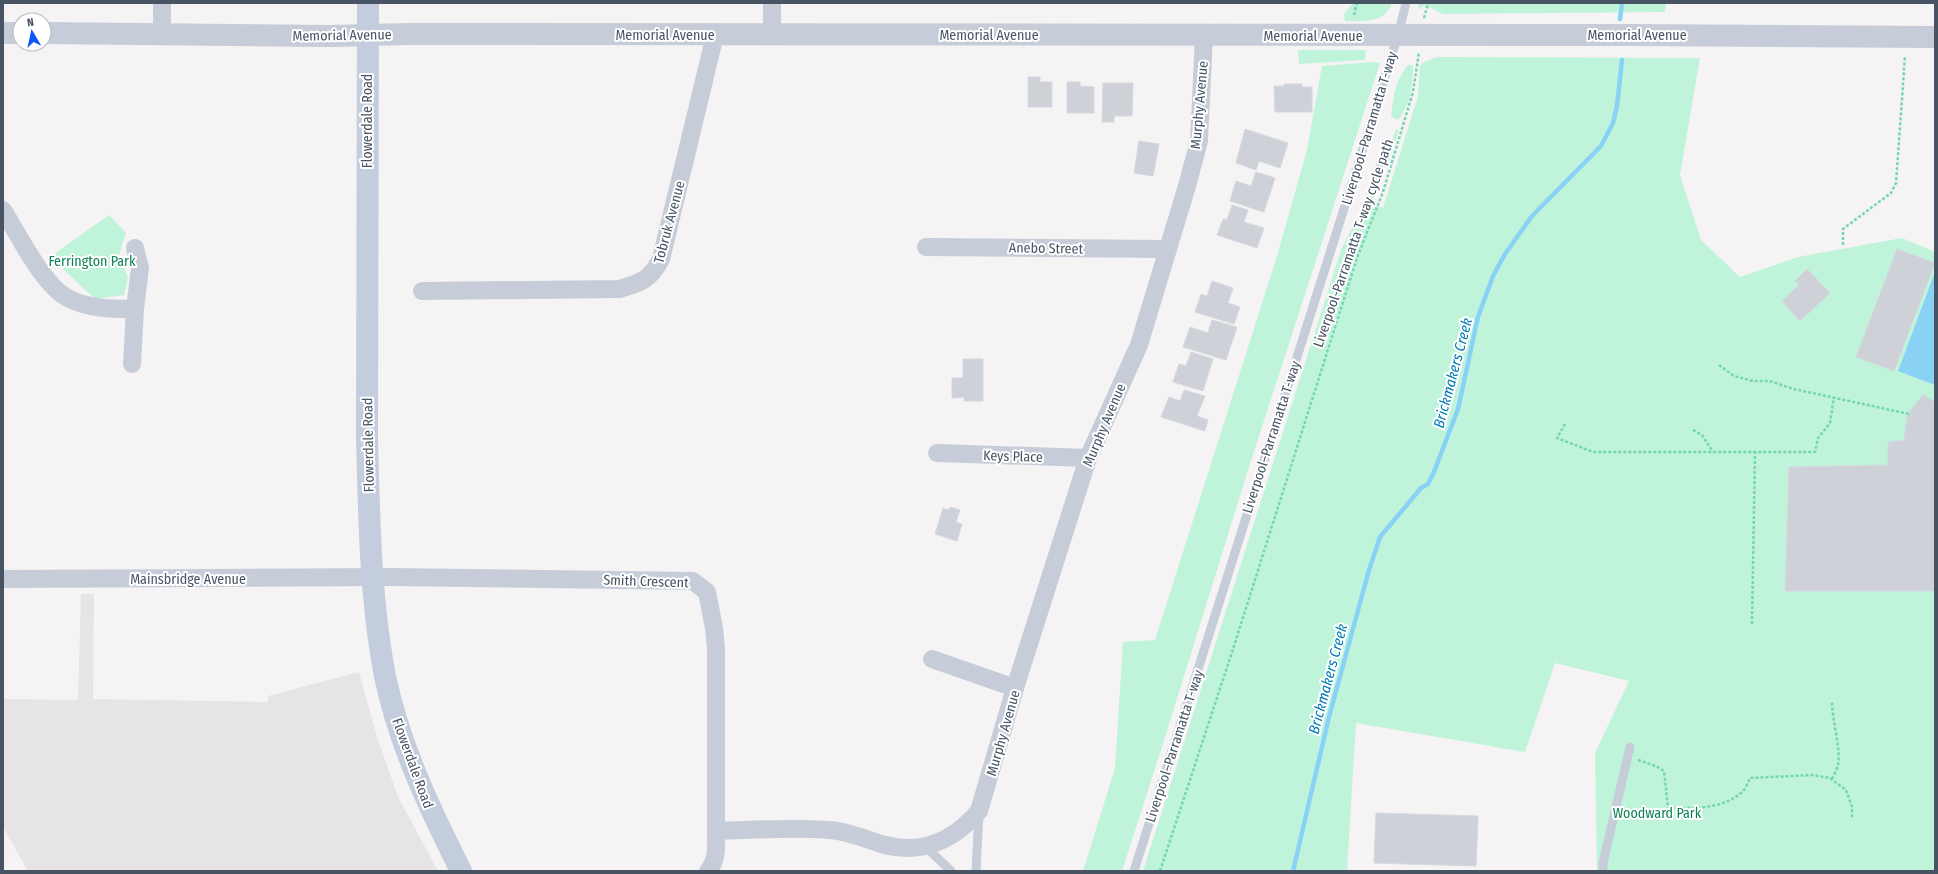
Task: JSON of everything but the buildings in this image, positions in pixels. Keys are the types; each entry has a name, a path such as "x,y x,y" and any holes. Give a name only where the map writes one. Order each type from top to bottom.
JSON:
{"main road":[{"name":"Flowerdale Road","path":"368,3 367,437 376,616 385,676 398,726 420,786 461,871"}],"street":[{"path":"162,3 162,33"},
{"path":"772,3 772,34"},
{"name":"Memorial Avenue","path":"52,33 368,35 772,34 1935,37"},
{"name":"Tobruk Avenue","path":"422,291 619,288 648,279 655,272 661,260 715,35"},
{"name":"Murphy Avenue","path":"716,831 830,830 900,848 912,849 926,847 948,838 967,825 979,811 1015,688 1088,458 1139,345 1199,141 1204,36"},
{"path":"3,210 48,282 66,297 92,306 111,309 135,309"},
{"name":"Anebo Street","path":"926,247 1167,249"},
{"path":"132,364 135,309 140,268 135,248"},
{"name":"Keys Place","path":"938,453 1088,458"},
{"name":"Mainsbridge Avenue","path":"3,579 373,577"},
{"name":"Smith Crescent","path":"373,577 680,580 693,581 708,592 714,628 716,831 715,858 712,867 708,871"},
{"path":"932,659 1015,688"}],"lane":[{"name":"Liverpool–Parramatta T-way","path":"1134,871 1398,35 1406,3"},
{"path":"1603,871 1603,863 1630,747"},
{"name":"Murphy Avenue","path":"976,871 979,811"},
{"path":"926,847 951,871"}],"path":[{"path":"1354,15 1357,3"},
{"path":"1424,17 1428,3"},
{"name":"Liverpool-Parramatta T-way cycle path","path":"1160,871 1234,646 1357,258 1383,192 1413,92 1419,55"},
{"path":"1843,244 1843,229 1891,193 1896,183 1905,56"},
{"path":"1719,365 1734,376 1752,381 1769,381 1794,389 1908,414"},
{"path":"1565,424 1557,438 1593,452 1814,452 1818,438 1830,423 1834,397"},
{"path":"1693,430 1702,435 1713,452"},
{"path":"1752,624 1755,452"},
{"path":"1832,702 1832,717 1838,765 1832,779"},
{"path":"1628,757 1656,766 1664,771 1668,808 1693,808 1730,801 1744,790 1750,778 1812,775 1832,779 1846,790 1852,807 1852,818"}],"shaded area":[{"path":"81,594 94,594 93,699 268,702 268,696 359,672 377,737 398,797 438,871 28,871 3,827 3,699 78,700"}],"green space":[{"path":"1353,3 1392,3 1384,15 1378,18 1366,21 1345,21 1344,14"},
{"path":"1418,3 1666,3 1665,12 1443,14 1424,5 1419,9"},
{"path":"1298,50 1366,50 1365,60 1299,64"},
{"name":"Woodward Park","path":"1437,57 1700,58 1680,175 1701,240 1740,277 1798,257 1902,238 1935,252 1935,871 1597,871 1595,753 1629,681 1555,663 1525,752 1356,723 1347,871 1143,871 1341,250 1363,206 1367,191 1375,193 1372,204 1383,208 1418,96 1420,66 1424,62"},
{"path":"1373,62 1380,63 1249,467 1122,871 1083,871 1115,768 1123,642 1155,640 1277,256 1307,150 1322,66"},
{"path":"1408,65 1413,65 1410,94 1406,108 1398,120 1391,117 1394,96 1397,84"},
{"path":"1396,129 1399,130 1389,161 1386,160"},
{"name":"Ferrington Park","path":"109,215 126,233 119,255 128,277 124,295 95,299 50,257"}],"water":[{"path":"1935,272 1935,385 1898,371"}],"waterway":[{"name":"Brickmakers Creek","path":"1620,19 1622,3"},
{"name":"Brickmakers Creek","path":"1293,871 1329,717 1369,570 1380,537 1421,488 1428,484 1434,472 1458,409 1478,317 1493,276 1505,254 1532,216 1601,146 1613,123 1617,106 1622,60"}]}
